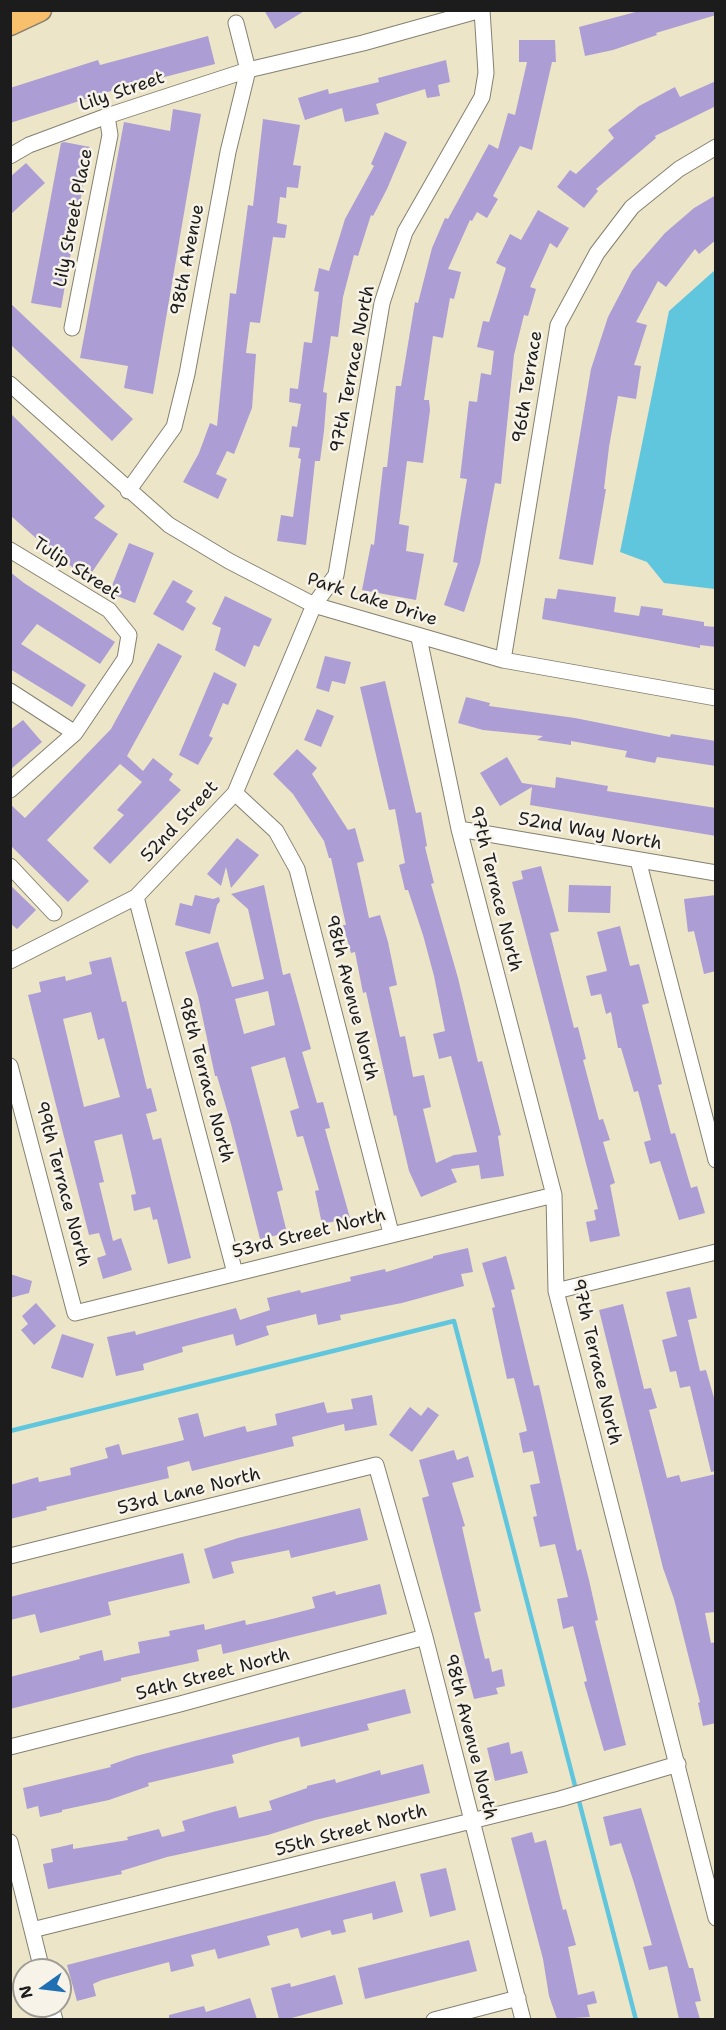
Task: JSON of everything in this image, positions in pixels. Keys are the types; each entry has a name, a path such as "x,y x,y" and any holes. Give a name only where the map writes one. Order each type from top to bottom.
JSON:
{"main road":[{"path":"10,15 27,10"},
{"path":"10,24 40,10"}],"street":[{"name":"Lily Street","path":"10,156 29,145 107,116 248,70 363,43 482,10"},
{"name":"97th Terrace North","path":"314,605 336,575 382,303 405,232 482,97 486,73 482,10"},
{"name":"98th Avenue","path":"128,491 174,427 187,374 228,152 248,70 236,23"},
{"name":"Lily Street Place","path":"72,328 110,135 107,116"},
{"name":"96th Terrace","path":"503,660 558,325 597,253 632,207 679,169 716,147"},
{"name":"Park Lake Drive","path":"10,384 128,491 179,531 229,561 314,605 419,638 503,660 716,698"},
{"name":"Tulip Street","path":"10,550 109,610 129,635 125,659 75,733 10,790"},
{"name":"52nd Street","path":"10,961 136,897 235,793 314,605"},
{"name":"97th Terrace North","path":"419,638 459,829 554,1195 556,1292 716,1918"},
{"path":"10,691 75,733"},
{"name":"98th Avenue North","path":"235,793 276,831 297,868 391,1233"},
{"name":"52nd Way North","path":"459,829 716,873"},
{"path":"638,860 716,1160"},
{"path":"10,866 54,913"},
{"name":"98th Terrace North","path":"136,897 235,1273"},
{"name":"99th Terrace North","path":"10,1066 75,1313"},
{"name":"53rd Street North","path":"75,1313 391,1233 554,1195"},
{"path":"556,1292 716,1252"},
{"name":"98th Avenue North","path":"376,1465 426,1637 523,2019"},
{"name":"53rd Lane North","path":"10,1556 376,1465"},
{"name":"54th Street North","path":"10,1747 180,1704 426,1637"},
{"name":"55th Street North","path":"32,1930 229,1883 560,1799 678,1764"},
{"path":"10,1842 39,1958"},
{"path":"434,2019 518,1998"}],"water":[{"path":"715,270 715,589 664,583 647,562 620,552 669,311"}],"building":[{"path":"264,10 306,10 275,29"},
{"path":"643,10 716,10 716,15 656,33 657,35 613,50 585,56 579,27"},
{"path":"208,36 215,64 114,90 10,123 10,88 98,60 100,65"},
{"path":"519,40 555,40 556,62 552,62 532,150 520,146 493,196 498,199 487,218 477,212 472,221 470,220 448,269 461,272 454,299 450,298 443,338 433,336 424,400 429,400 430,410 423,463 407,461 399,524 409,526 406,551 424,554 416,600 362,590 371,544 374,545 383,467 387,467 396,386 401,386 415,302 418,303 432,248 445,218 448,219 489,144 498,149 508,113 515,115 527,62 519,62"},
{"path":"446,60 450,82 438,85 440,96 427,98 425,89 376,104 379,114 345,122 342,108 305,120 298,98 328,89 329,94 379,82 378,78"},
{"path":"716,81 716,106 655,136 656,138 596,189 598,191 584,208 557,187 570,170 576,174 614,138 608,130 639,106 675,87 680,97"},
{"path":"173,109 201,114 153,394 124,388 128,366 80,358 124,122 170,131"},
{"path":"263,119 300,125 293,165 301,166 298,188 287,187 286,198 280,197 277,223 287,225 285,238 273,237 260,323 250,322 246,353 256,354 252,408 234,454 227,451 216,474 227,479 218,499 183,482 199,453 210,423 217,426 230,293 236,294 248,205 253,206"},
{"path":"385,132 407,142 387,189 373,216 371,215 358,256 354,255 343,297 338,337 331,336 323,392 327,393 324,431 320,461 315,461 306,545 277,541 281,515 293,517 301,459 298,458 300,448 289,447 292,426 297,427 301,404 289,402 290,388 298,389 304,342 312,343 319,292 314,291 319,268 329,271 345,219 374,166 371,164"},
{"path":"61,143 90,147 61,308 31,303"},
{"path":"26,163 45,183 10,215 10,177"},
{"path":"716,195 716,240 699,254 695,249 666,287 658,281 636,322 647,325 634,365 641,366 636,399 618,396 593,565 559,559 591,369 608,317 632,271 665,233 694,208"},
{"path":"538,210 569,228 557,248 550,243 530,287 536,289 528,316 524,315 514,355 501,484 495,483 480,563 464,612 444,605 458,563 453,562 467,479 460,478 469,401 477,402 481,373 491,375 494,351 477,347 483,321 489,322 506,268 496,263 510,234 521,240"},
{"path":"10,303 133,419 112,441 10,344"},
{"path":"10,413 105,506 94,518 118,534 88,578 55,555 10,515"},
{"path":"129,543 154,553 135,603 109,593"},
{"path":"10,572 115,642 100,664 37,624 21,644 86,685 72,707 10,669"},
{"path":"173,580 193,591 186,602 196,608 183,631 153,614"},
{"path":"558,589 616,597 614,612 639,616 641,606 663,609 662,615 704,622 704,626 716,627 716,647 700,645 700,648 542,619 545,598 556,599"},
{"path":"225,596 272,619 259,647 254,645 245,667 215,650 221,628 212,624"},
{"path":"158,643 182,656 127,756 143,771 153,758 173,774 169,780 181,790 110,864 93,848 124,815 117,810 142,782 120,764 47,840 89,881 68,902 10,845 10,804 25,818 111,729"},
{"path":"325,656 351,662 345,684 332,681 329,692 316,688"},
{"path":"214,672 237,684 228,705 223,703 209,736 213,738 198,765 179,755"},
{"path":"385,681 416,813 421,812 427,846 425,847 434,883 431,884 458,978 478,1062 482,1061 501,1135 498,1136 504,1176 481,1179 479,1165 451,1169 457,1182 421,1197 409,1171 366,992 363,993 355,952 351,953 343,925 346,925 331,858 329,858 324,841 293,794 273,774 297,749 317,768 312,774 348,830 355,828 364,861 357,863 369,918 380,915 388,942 397,985 389,987 400,1037 405,1036 413,1077 424,1075 431,1107 423,1109 436,1163 454,1155 477,1152 451,1056 439,1059 433,1034 445,1031 434,976 408,890 405,890 399,865 405,863 395,809 389,810 360,687"},
{"path":"466,697 490,703 489,706 575,718 670,737 671,734 716,741 716,766 657,757 655,763 625,757 627,751 571,741 571,745 537,740 543,736 483,730 458,723"},
{"path":"317,709 334,716 321,747 304,740"},
{"path":"23,720 42,742 10,770 10,730"},
{"path":"507,757 522,783 555,788 556,777 608,786 607,791 716,808 716,836 530,805 532,787 500,806 480,773"},
{"path":"237,838 259,855 231,888 226,867 221,886 207,874"},
{"path":"541,866 559,931 550,933 574,1028 578,1027 586,1059 583,1060 599,1120 603,1119 610,1140 603,1142 615,1183 610,1185 620,1236 590,1242 586,1222 596,1220 594,1210 598,1209 512,882 523,879 521,871"},
{"path":"10,885 36,910 17,929 10,923"},
{"path":"264,885 283,975 290,973 311,1049 302,1052 317,1103 323,1102 330,1128 325,1129 350,1218 322,1224 315,1191 319,1190 303,1136 297,1137 290,1111 299,1108 285,1057 251,1067 283,1190 277,1192 287,1233 260,1239 231,1124 217,1076 215,1076 198,996 185,952 218,942 232,987 264,979 248,909 231,894","holes":["268,991 275,1025 244,1034 235,999"]},
{"path":"569,885 611,886 610,913 568,912"},
{"path":"195,895 213,899 219,897 220,901 210,934 175,925 180,903 192,906"},
{"path":"716,895 716,971 704,974 694,931 688,932 684,899"},
{"path":"620,926 630,966 639,964 649,1003 642,1005 662,1084 658,1085 671,1134 675,1133 691,1188 697,1186 705,1213 679,1220 660,1161 650,1164 644,1142 651,1140 638,1091 634,1092 621,1048 618,1048 611,1012 606,1014 601,994 591,996 586,976 607,971 597,932"},
{"path":"111,957 122,1002 126,1001 147,1089 151,1088 157,1111 146,1114 153,1140 161,1138 191,1258 168,1264 157,1219 153,1220 150,1207 134,1211 131,1195 136,1194 122,1134 94,1141 104,1182 99,1183 113,1241 121,1238 132,1270 103,1279 97,1258 106,1255 99,1233 89,1235 28,995 41,992 39,982 65,976 66,981 92,974 89,962","holes":["91,1012 98,1040 104,1038 120,1097 84,1107 63,1019"]},
{"path":"468,1248 473,1272 461,1274 464,1286 402,1303 340,1315 341,1320 318,1325 316,1314 266,1326 269,1335 236,1346 233,1334 182,1347 183,1352 143,1364 144,1370 116,1376 107,1337 135,1331 136,1335 236,1308 240,1320 270,1310 267,1298 300,1290 301,1293 351,1281 350,1277 385,1269 386,1272 433,1258 433,1256"},
{"path":"506,1256 515,1289 511,1290 534,1386 539,1385 577,1551 581,1549 589,1580 598,1620 595,1621 626,1745 604,1751 584,1682 587,1681 573,1626 563,1629 557,1599 568,1597 555,1544 540,1547 533,1517 537,1516 530,1485 540,1483 533,1451 523,1453 519,1433 527,1431 514,1378 507,1379 492,1308 495,1307 482,1263"},
{"path":"10,1274 32,1281 29,1293 10,1298"},
{"path":"690,1287 697,1318 688,1320 700,1371 706,1370 716,1405 716,1471 711,1472 690,1386 680,1388 676,1371 670,1372 662,1340 677,1336 666,1292"},
{"path":"36,1303 56,1326 34,1345 21,1330 28,1324 22,1316"},
{"path":"623,1304 644,1389 651,1388 657,1408 649,1410 667,1478 679,1475 681,1482 716,1474 716,1612 705,1613 711,1643 716,1642 716,1723 703,1726 698,1703 700,1702 674,1599 663,1568 599,1310"},
{"path":"62,1334 94,1344 83,1378 51,1368"},
{"path":"372,1395 377,1425 345,1431 344,1424 292,1437 294,1446 192,1471 189,1461 167,1467 169,1478 46,1507 47,1510 10,1519 10,1485 38,1477 39,1482 71,1475 70,1468 108,1458 105,1448 119,1444 122,1455 184,1440 178,1418 198,1413 204,1437 245,1426 247,1432 277,1425 275,1414 324,1402 327,1413 353,1409 351,1399"},
{"path":"410,1407 421,1416 428,1407 439,1415 412,1452 389,1435"},
{"path":"454,1450 457,1460 468,1456 474,1477 452,1483 465,1526 462,1527 481,1611 474,1613 485,1659 489,1658 492,1672 502,1669 505,1686 496,1688 498,1694 474,1699 422,1498 429,1496 419,1460"},
{"path":"360,1508 368,1540 291,1558 289,1550 231,1562 234,1573 213,1579 204,1549 238,1538"},
{"path":"183,1553 190,1583 108,1602 111,1615 40,1633 35,1614 10,1620 10,1597"},
{"path":"380,1584 387,1614 223,1654 221,1644 197,1650 199,1661 121,1678 121,1681 10,1709 10,1677 80,1659 79,1656 102,1650 104,1661 140,1653 138,1642 170,1636 169,1631 204,1624 205,1630 245,1620 246,1625 315,1608 312,1597 335,1591 336,1595"},
{"path":"405,1689 411,1713 367,1724 369,1730 301,1747 299,1737 275,1743 232,1755 234,1763 148,1783 149,1786 109,1800 62,1810 62,1812 40,1817 38,1806 27,1809 23,1788 111,1767 110,1765 136,1756"},
{"path":"509,1742 511,1754 522,1751 528,1773 495,1781 487,1748"},
{"path":"423,1764 430,1793 315,1820 268,1835 167,1857 121,1871 122,1874 48,1889 43,1864 53,1862 51,1849 73,1844 73,1849 128,1840 127,1837 159,1829 162,1837 185,1831 182,1821 213,1812 236,1806 239,1818 272,1810 269,1801 307,1788 307,1786 335,1779 336,1783 380,1770 381,1775"},
{"path":"641,1808 689,1968 693,1968 701,2001 695,2002 700,2019 679,2019 667,1966 649,1970 643,1947 652,1945 634,1883 621,1843 610,1846 603,1817"},
{"path":"532,1832 535,1843 546,1840 563,1910 566,1909 576,1945 568,1947 578,1995 594,1991 597,2003 587,2005 590,2017 557,2019 549,1996 543,1959 511,1838"},
{"path":"446,1868 456,1910 430,1917 420,1874"},
{"path":"395,1881 403,1912 373,1920 372,1913 343,1920 346,1932 332,1935 330,1930 301,1938 298,1928 267,1936 270,1945 218,1959 215,1949 191,1955 194,1966 171,1972 169,1962 102,1980 93,1984 96,1996 77,2001 72,1983 72,1964"},
{"path":"469,1940 477,1971 365,1999 358,1968"},
{"path":"335,1975 343,2004 288,2019 279,2019 271,1988 290,1983 291,1987"},
{"path":"250,1998 257,2019 169,2019 169,2015 204,2006 206,2012"}],"waterway":[{"path":"10,1431 454,1321 636,2020"}]}
